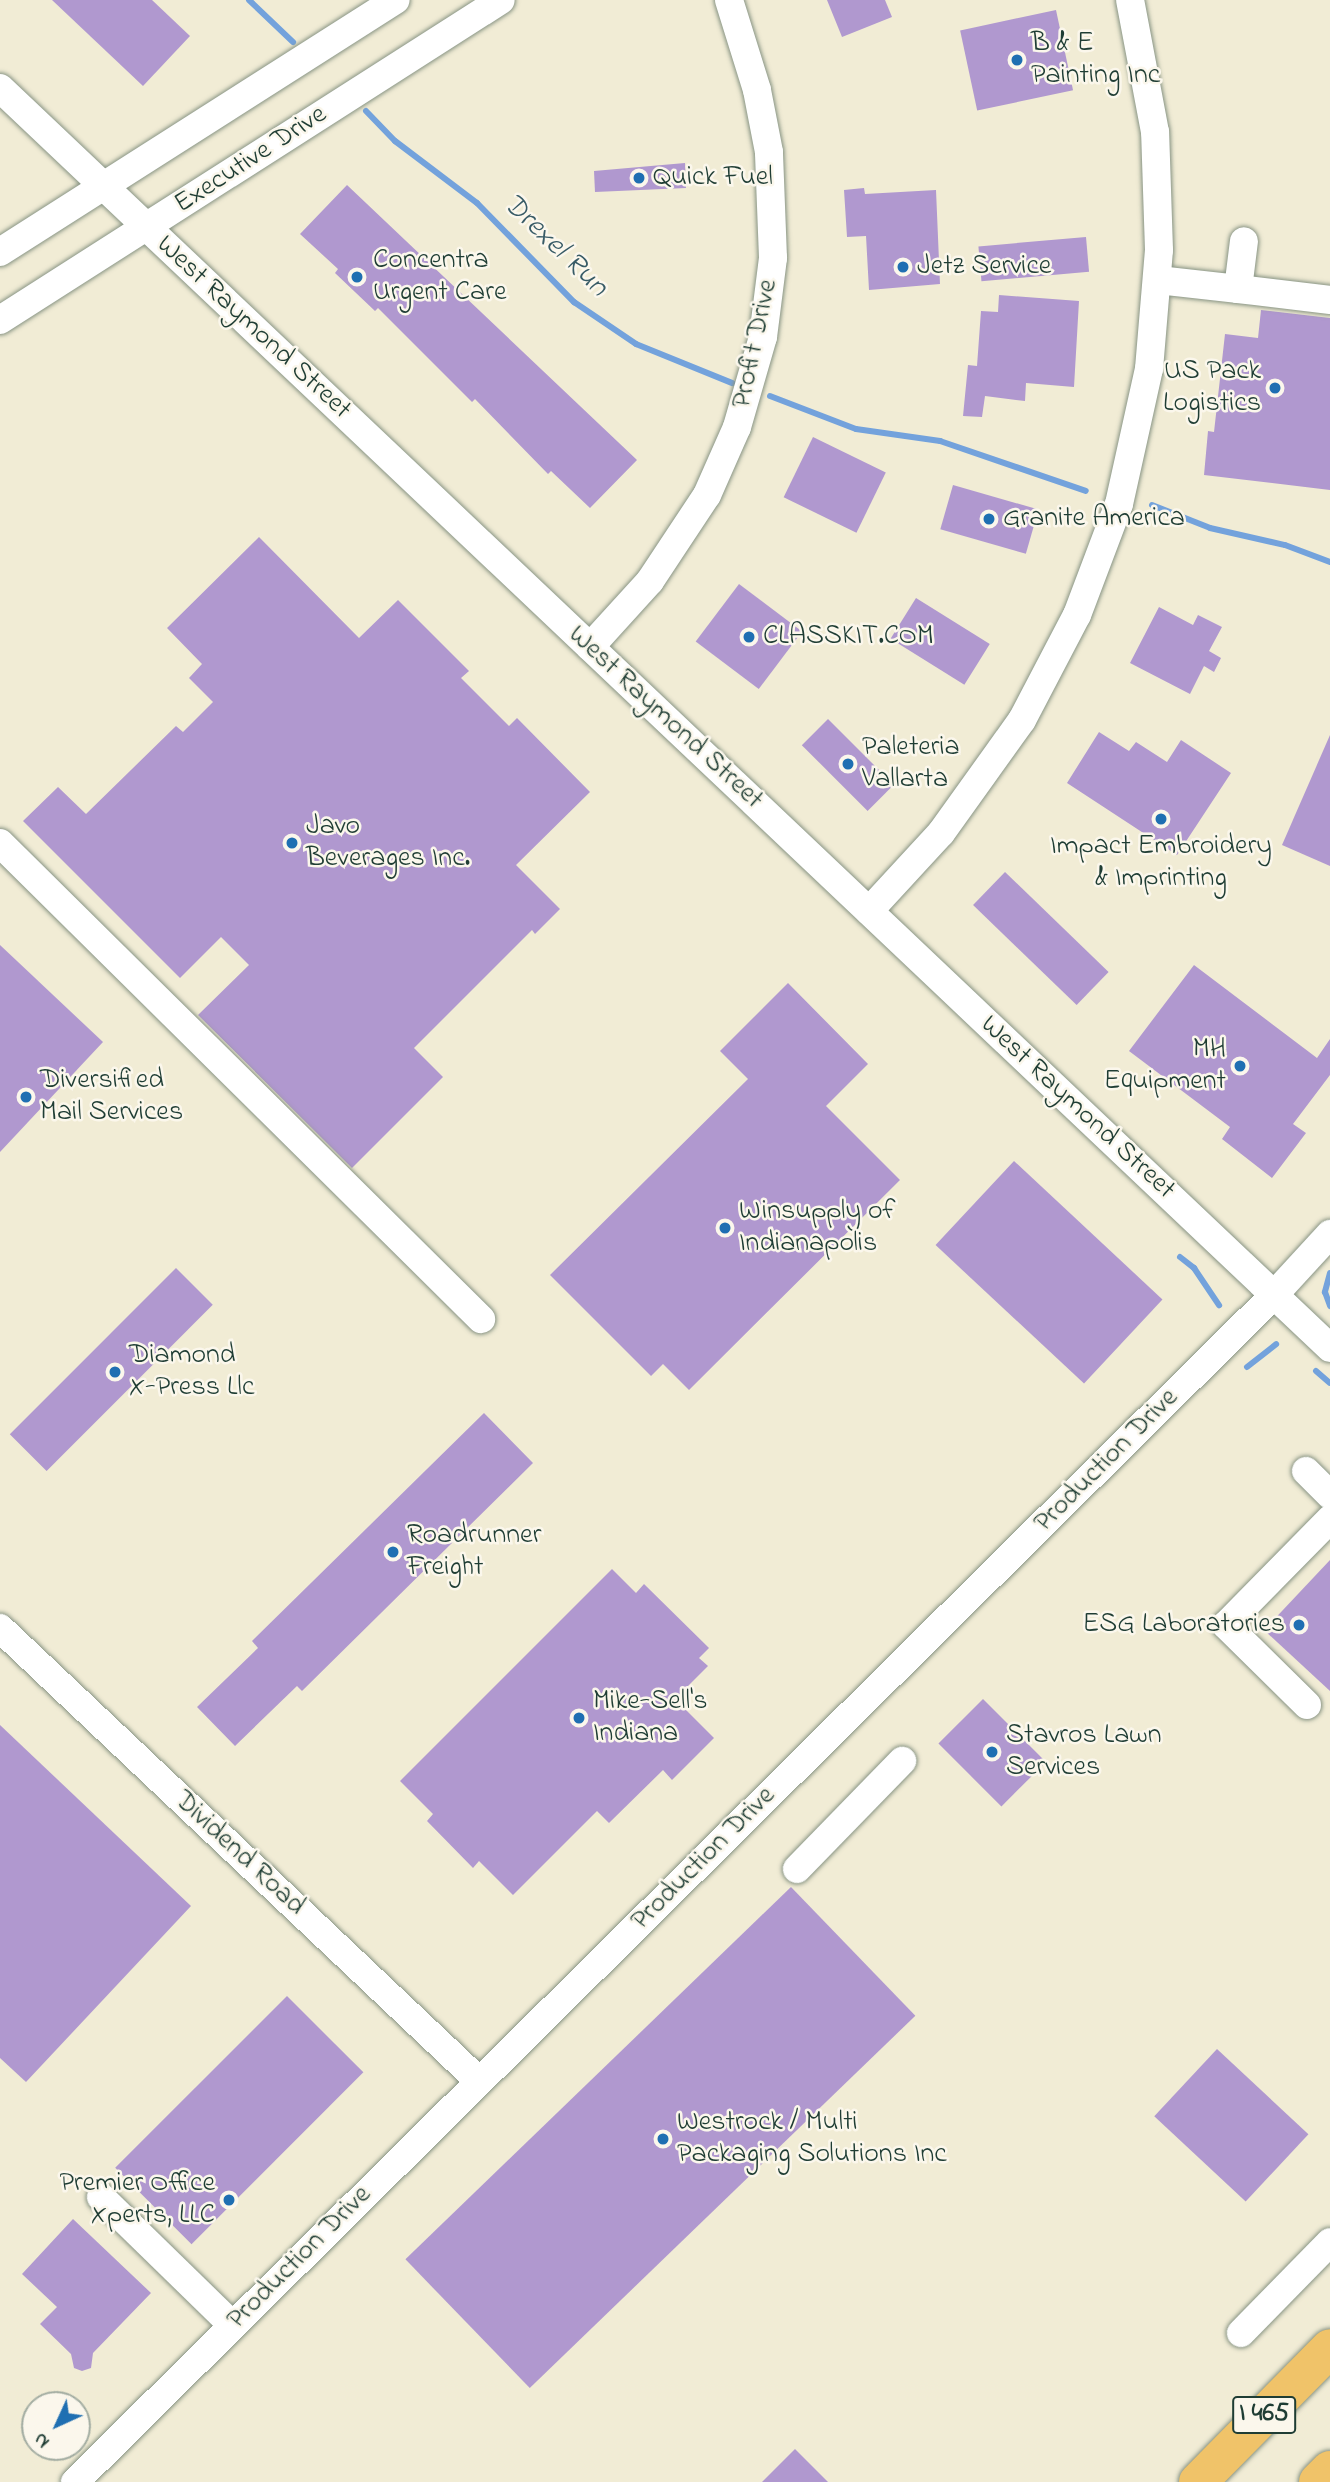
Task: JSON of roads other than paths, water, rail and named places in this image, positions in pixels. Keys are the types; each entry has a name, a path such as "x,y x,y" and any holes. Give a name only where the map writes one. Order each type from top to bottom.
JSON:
{"highway":[{"name":"I 465","path":"1198,2482 1330,2348"},
{"path":"1318,2482 1330,2470"}],"street":[{"name":"Executive Drive","path":"0,252 396,0"},
{"name":"Executive Drive","path":"0,320 501,0"},
{"name":"Profit Drive","path":"590,647 650,581 707,495 737,427 763,337 773,258 769,152 757,90 729,0"},
{"path":"869,911 941,833 983,779 1022,720 1069,633 1103,550 1134,447 1149,369 1158,280 1155,132 1130,0"},
{"name":"West Raymond Street","path":"0,88 1330,1348"},
{"path":"1238,289 1244,241"},
{"path":"1158,280 1330,300"},
{"path":"0,843 481,1319"},
{"name":"Production Drive","path":"75,2482 478,2080 1274,1295 1330,1234"},
{"path":"1306,1471 1330,1495"},
{"path":"1307,1705 1226,1625 1330,1519"},
{"name":"Dividend Road","path":"0,1628 478,2080"},
{"path":"797,1869 902,1761"},
{"path":"101,2197 232,2325"},
{"path":"1241,2333 1257,2299 1330,2242"}],"waterway":[{"name":"Drexel Run","path":"249,0 293,42"},
{"name":"Drexel Run","path":"366,111 395,141 477,203 574,302 636,344 732,383"},
{"name":"Drexel Run","path":"770,396 856,429 940,441 1086,491"},
{"name":"Drexel Run","path":"1152,505 1210,528 1285,545 1330,562"},
{"path":"1180,1257 1194,1268 1219,1305"},
{"path":"1330,1273 1325,1292 1330,1306"},
{"path":"1247,1367 1276,1344"},
{"path":"1316,1371 1330,1383"}],"place":[{"name":"B & E Painting Inc","path":"1017,60"},
{"name":"Quick Fuel","path":"639,178"},
{"name":"Jetz Service","path":"903,267"},
{"name":"Concentra Urgent Care","path":"357,277"},
{"name":"US Pack Logistics","path":"1275,388"},
{"name":"Granite America","path":"989,519"},
{"name":"CLASSKIT.COM","path":"749,637"},
{"name":"Paleteria Vallarta","path":"848,764"},
{"name":"Impact Embroidery & Imprinting","path":"1161,819"},
{"name":"Javo Beverages Inc.","path":"292,843"},
{"name":"MH Equipment","path":"1240,1066"},
{"name":"Diversified Mail Services","path":"26,1097"},
{"name":"Winsupply of Indianapolis","path":"725,1228"},
{"name":"Diamond X-Press Llc","path":"115,1372"},
{"name":"Roadrunner Freight","path":"393,1552"},
{"name":"ESG Laboratories","path":"1299,1625"},
{"name":"Mike-Sell's Indiana","path":"579,1718"},
{"name":"Stavros Lawn Services","path":"992,1752"},
{"name":"Westrock / Multi Packaging Solutions Inc","path":"663,2139"},
{"name":"Premier Office Xperts, LLC","path":"229,2200"}]}
